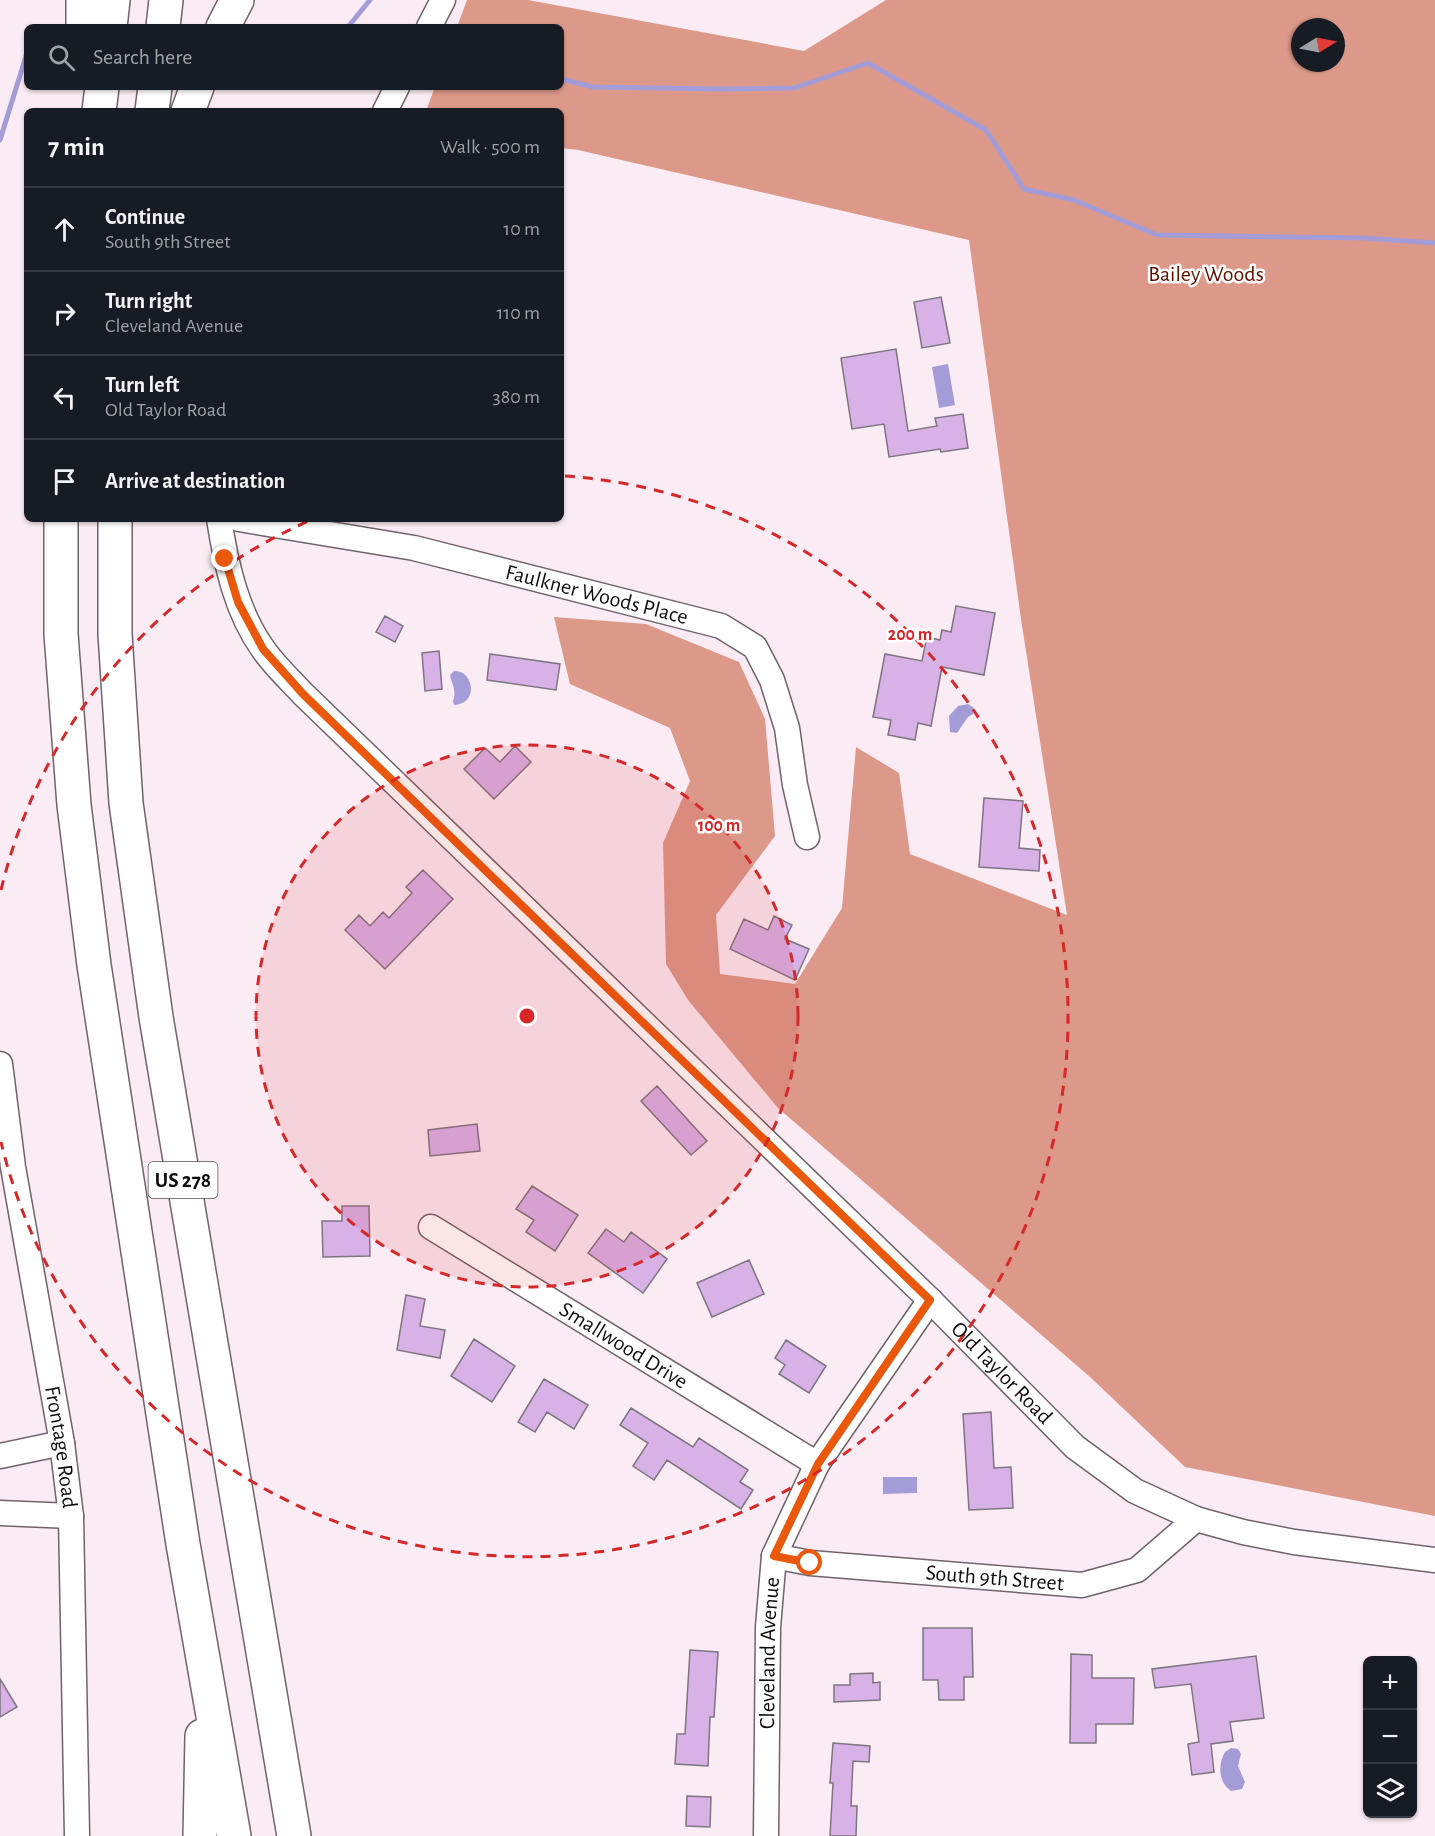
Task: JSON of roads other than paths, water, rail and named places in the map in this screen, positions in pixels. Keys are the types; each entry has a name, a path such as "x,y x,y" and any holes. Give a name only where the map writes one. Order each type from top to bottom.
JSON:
{"highway":[{"path":"82,24 83,0"},
{"path":"110,24 114,0"},
{"path":"163,24 166,0"},
{"path":"225,24 237,0"},
{"path":"82,90 82,108"},
{"path":"99,108 102,90"},
{"path":"152,108 155,90"},
{"path":"189,108 196,90"},
{"name":"US 278","path":"61,522 61,634 74,806 94,965 183,1544 234,1836"},
{"name":"US 278","path":"116,522 115,634 126,803 156,1017 294,1836"},
{"path":"259,1633 313,1836"},
{"path":"200,1836 203,1659"}],"street":[{"path":"431,24 443,0"},
{"path":"386,108 396,90"},
{"name":"Old Taylor Road","path":"219,522 225,559 238,602 263,649 303,694 930,1300 1075,1447 1135,1491 1196,1519 1243,1532 1293,1542 1435,1560"},
{"name":"Faulkner Woods Place","path":"257,522 414,548 721,626 755,647 772,680 787,728 795,785 807,837"},
{"name":"Frontage Road","path":"0,1064 13,1167 62,1443 71,1516 77,1836"},
{"name":"Smallwood Drive","path":"431,1227 818,1464"},
{"name":"Cleveland Avenue","path":"766,1836 768,1627 774,1556 818,1464 930,1300"},
{"path":"0,1455 62,1443"},
{"path":"0,1513 71,1516"},
{"name":"South 9th Street","path":"774,1556 810,1563 1082,1585 1137,1570 1196,1519"}],"waterway":[{"path":"350,24 370,0"},
{"path":"0,140 24,63"},
{"path":"564,80 593,87 794,88 868,63 986,130 1024,189 1074,200 1157,235 1364,238 1435,243"}],"park label":[{"name":"Bailey Woods","path":"1206,274"}]}
